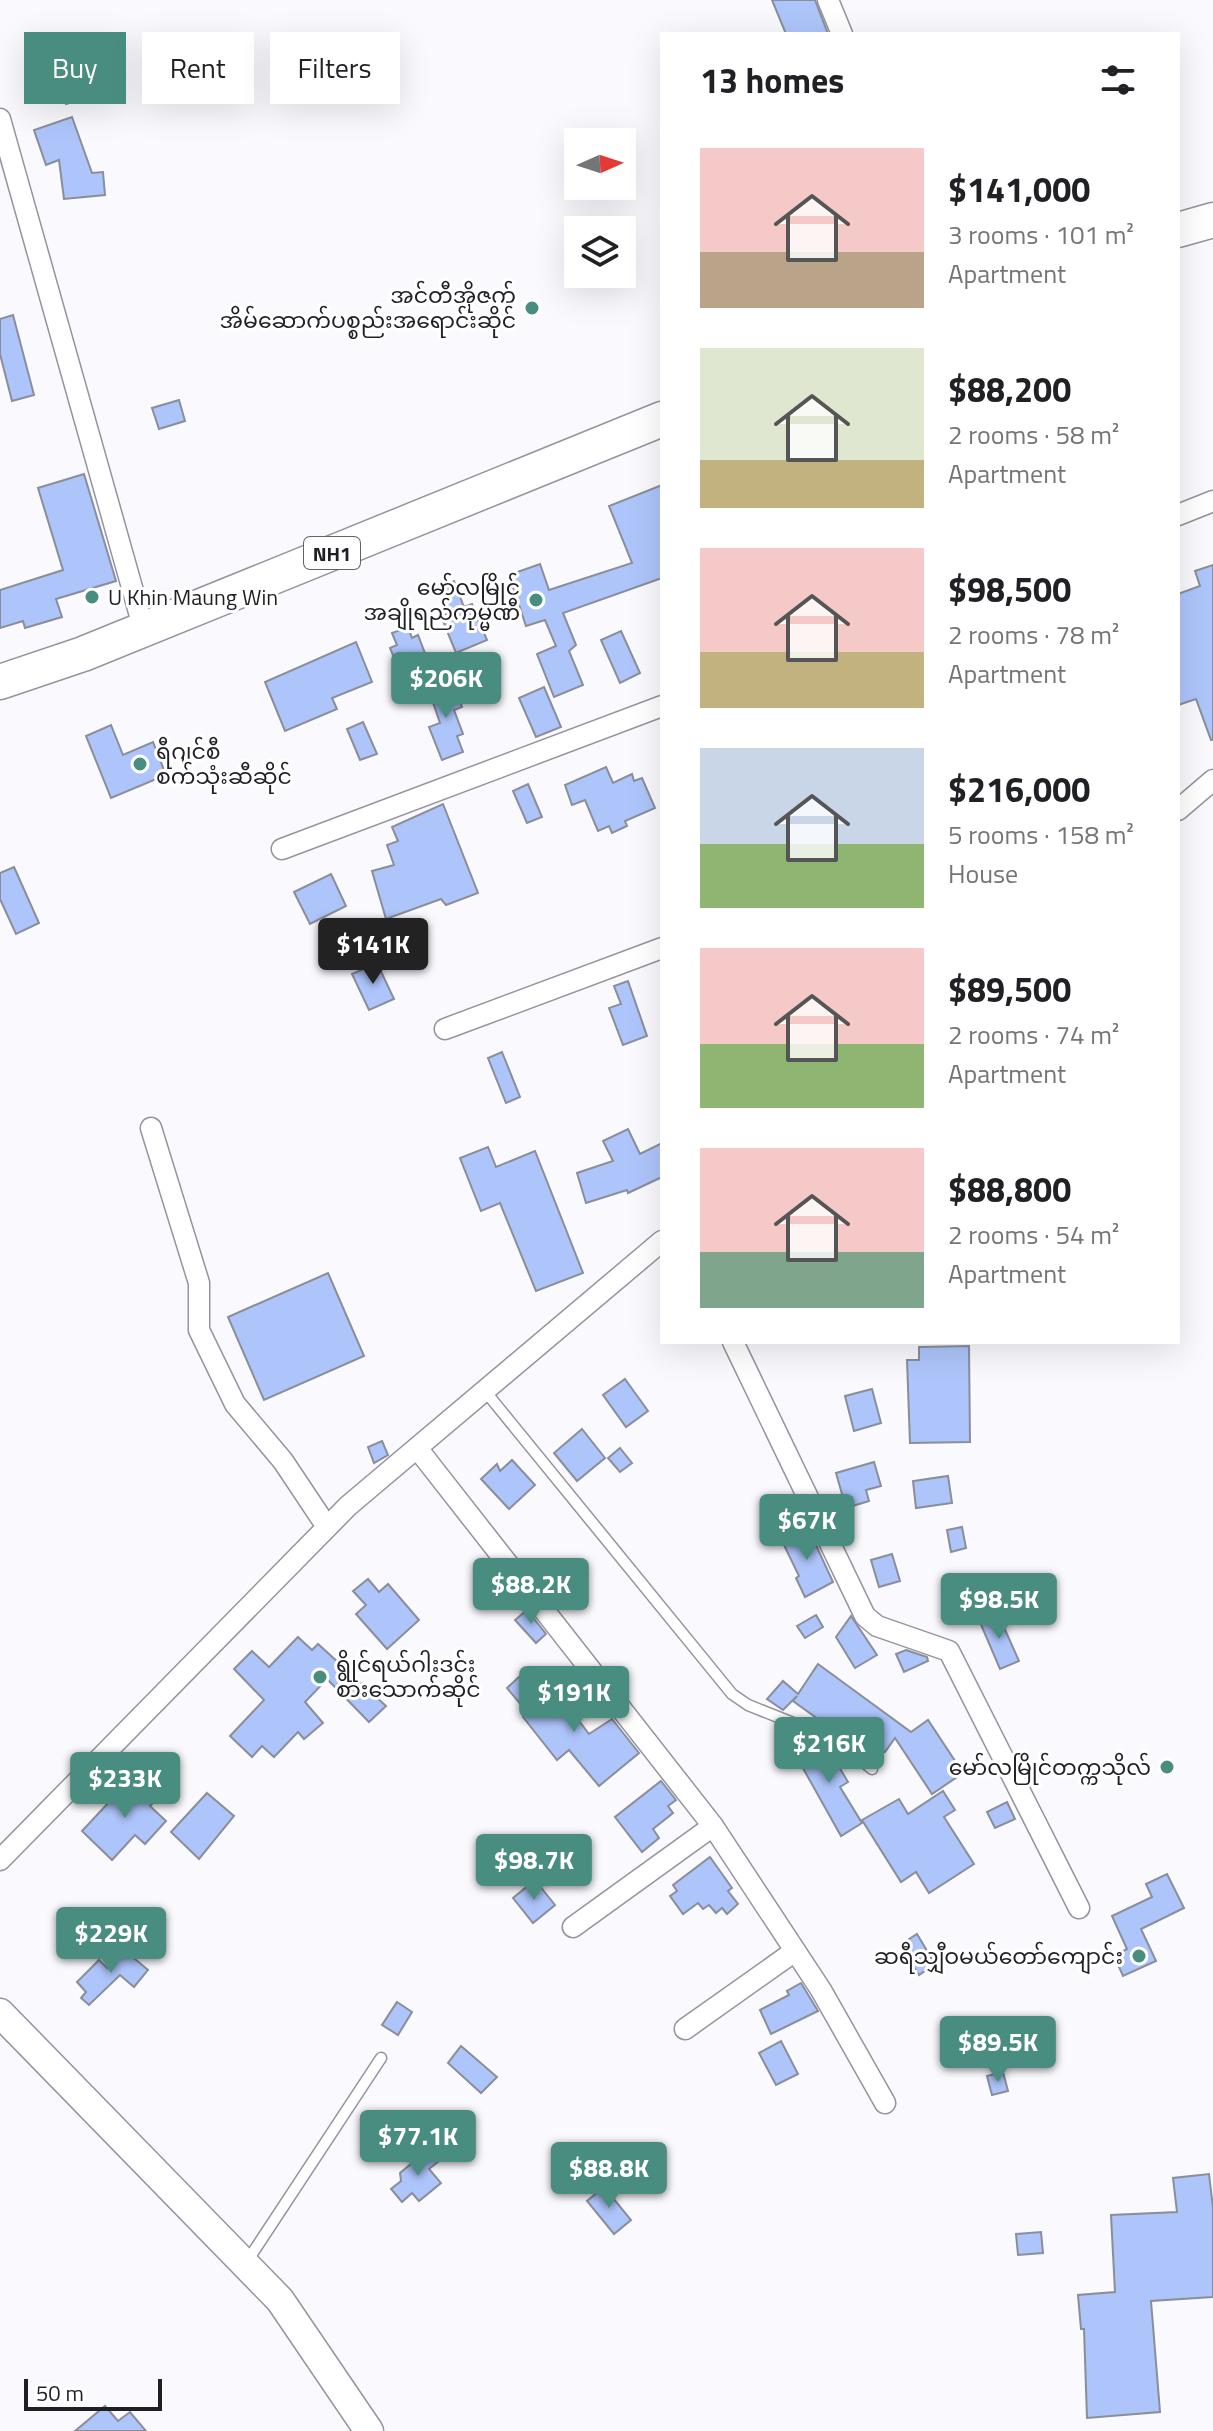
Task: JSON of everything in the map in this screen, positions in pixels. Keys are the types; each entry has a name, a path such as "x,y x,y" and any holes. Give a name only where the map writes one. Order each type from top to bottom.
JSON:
{"highway":[{"name":"NH1","path":"0,682 144,630 660,420"}],"main road":[{"path":"0,2013 280,2300 369,2431"}],"street":[{"path":"828,0 841,32"},
{"path":"0,119 144,630"},
{"path":"1180,514 1213,501"},
{"path":"282,849 660,707"},
{"path":"1180,808 1213,780"},
{"path":"445,1029 660,949"},
{"path":"151,1128 199,1283 199,1330 235,1404 283,1461 327,1527"},
{"path":"0,1860 327,1527 660,1243"},
{"path":"734,1344 865,1616 877,1626 949,1651 1079,1908"},
{"path":"417,1448 713,1826 795,1951 885,2103"},
{"path":"573,1927 713,1826"},
{"path":"685,2029 795,1951"}],"lane":[{"path":"485,1391 732,1694 748,1705 838,1741 872,1769"},
{"path":"245,2263 381,2058"}],"building":[{"path":"772,0 815,0 827,32 785,32"},
{"path":"72,117 92,173 103,172 105,195 64,199 59,160 46,165 34,130"},
{"path":"13,315 34,395 12,401 0,354 0,319"},
{"path":"179,400 185,421 159,429 152,408"},
{"path":"84,474 116,581 56,599 62,617 25,628 23,621 0,628 0,590 63,570 38,488"},
{"path":"660,486 660,579 563,613 576,645 569,651 583,685 554,697 537,654 556,646 545,620 526,626 509,575 540,564 549,590 632,563 609,506"},
{"path":"1213,565 1213,740 1196,699 1180,704 1180,593 1200,586 1195,571"},
{"path":"454,581 464,607 472,604 487,640 456,653 441,616 450,613 440,587"},
{"path":"408,627 412,638 418,635 429,664 401,675 390,648 397,645 392,633"},
{"path":"621,631 640,673 620,683 601,640"},
{"path":"356,642 372,682 332,698 337,709 285,731 265,682"},
{"path":"452,680 462,707 454,710 463,734 457,736 463,752 442,760 429,727 440,723 428,688"},
{"path":"544,687 561,727 536,737 519,698"},
{"path":"363,722 377,754 360,760 347,729"},
{"path":"111,725 123,755 153,742 166,775 111,798 86,736"},
{"path":"606,767 613,783 632,774 634,781 642,778 655,808 625,821 627,826 612,833 609,826 598,831 585,800 572,805 565,785"},
{"path":"528,784 542,817 527,823 513,791"},
{"path":"443,804 478,893 446,905 441,899 386,919 372,871 394,865 387,845 398,841 392,827"},
{"path":"14,867 39,923 16,934 0,899 0,873"},
{"path":"331,874 346,906 310,924 294,892"},
{"path":"377,963 394,999 369,1010 352,974"},
{"path":"628,981 647,1036 623,1045 609,1008 621,1004 614,986"},
{"path":"502,1052 520,1097 506,1103 488,1058"},
{"path":"628,1129 640,1154 660,1144 660,1178 628,1193 627,1190 586,1203 577,1173 613,1161 603,1141"},
{"path":"488,1147 496,1167 535,1151 583,1273 536,1291 500,1203 481,1211 460,1158"},
{"path":"328,1273 364,1356 264,1400 228,1317"},
{"path":"969,1346 970,1442 910,1443 907,1360 919,1360 919,1347"},
{"path":"625,1379 648,1411 626,1427 603,1395"},
{"path":"872,1389 881,1423 854,1431 845,1396"},
{"path":"582,1429 605,1458 577,1481 554,1453"},
{"path":"382,1441 388,1455 374,1463 368,1447"},
{"path":"620,1448 632,1463 620,1472 608,1458"},
{"path":"512,1460 535,1485 509,1509 481,1479 497,1464 500,1471"},
{"path":"874,1462 881,1486 866,1490 869,1501 846,1508 836,1473"},
{"path":"948,1476 952,1503 916,1508 913,1481"},
{"path":"962,1527 966,1548 951,1552 947,1530"},
{"path":"808,1528 833,1582 805,1597 796,1578 799,1576 782,1541"},
{"path":"892,1554 900,1581 879,1587 871,1560"},
{"path":"368,1579 379,1592 388,1584 419,1620 387,1649 356,1614 366,1605 353,1591"},
{"path":"527,1610 546,1634 536,1643 515,1620"},
{"path":"997,1612 1019,1661 1000,1669 979,1620"},
{"path":"816,1615 823,1627 805,1638 797,1626"},
{"path":"851,1616 877,1655 855,1668 836,1637"},
{"path":"298,1637 312,1650 318,1644 386,1706 369,1722 327,1679 305,1702 323,1723 304,1739 298,1732 274,1757 262,1746 252,1757 230,1736 264,1700 234,1669 252,1651 269,1667"},
{"path":"906,1650 927,1657 928,1661 904,1672 896,1654"},
{"path":"818,1664 911,1732 928,1720 963,1773 932,1794 895,1738 885,1752 839,1719 832,1729 793,1701 797,1696 783,1710 767,1699 783,1681 798,1694"},
{"path":"520,1676 542,1701 556,1691 589,1734 612,1719 639,1753 599,1786 569,1750 557,1760 523,1717 528,1713 507,1688"},
{"path":"816,1741 826,1745 848,1782 840,1787 862,1823 841,1836 795,1754"},
{"path":"661,1781 676,1800 668,1806 673,1813 653,1829 659,1838 642,1852 615,1817"},
{"path":"145,1782 160,1795 150,1806 166,1821 145,1844 135,1835 112,1860 82,1831 125,1785 135,1794"},
{"path":"943,1791 955,1810 944,1817 974,1864 929,1893 916,1872 901,1882 862,1820 899,1799 908,1814"},
{"path":"207,1793 234,1816 199,1859 171,1832"},
{"path":"1007,1802 1015,1819 995,1828 987,1812"},
{"path":"710,1857 732,1888 728,1891 738,1904 727,1914 722,1908 716,1913 709,1905 703,1909 698,1903 683,1914 670,1896 677,1891 673,1885"},
{"path":"1167,1874 1184,1908 1141,1929 1156,1961 1123,1976 1114,1956 1127,1949 1112,1916 1152,1897 1146,1884"},
{"path":"535,1880 555,1905 533,1923 513,1898"},
{"path":"917,1934 935,1964 919,1975 900,1945"},
{"path":"123,1949 148,1970 134,1987 120,1975 89,2005 81,1998 86,1992 77,1982 99,1960 107,1968"},
{"path":"801,1983 818,2011 771,2034 760,2010 789,1995 787,1991"},
{"path":"397,2002 412,2012 398,2035 382,2025"},
{"path":"781,2041 798,2074 776,2085 759,2053"},
{"path":"461,2046 497,2077 481,2093 448,2063"},
{"path":"1003,2072 1008,2091 992,2095 987,2076"},
{"path":"429,2149 439,2161 429,2169 441,2183 419,2201 412,2193 402,2202 391,2189 401,2181 400,2173"},
{"path":"1209,2174 1213,2208 1213,2297 1151,2301 1160,2412 1087,2418 1084,2329 1081,2329 1078,2295 1115,2292 1111,2215 1177,2212 1173,2178"},
{"path":"604,2187 631,2220 614,2234 587,2201"},
{"path":"1041,2232 1043,2253 1018,2255 1016,2234"},
{"path":"105,2406 118,2421 130,2412 146,2431 75,2431"}],"place":[{"name":"အင်တီအိုဇက် အိမ်ဆောက်ပစ္စည်းအရောင်းဆိုင်","path":"532,308"},
{"name":"U Khin Maung Win","path":"92,597"},
{"name":"မော်လမြိုင် အချိုရည်ကုမ္မဏီ","path":"536,600"},
{"name":"ရီဂျင်စီ စက်သုံးဆီဆိုင်","path":"140,764"},
{"name":"ရွိုင်ရယ်ဂါးဒင်း စားသောက်ဆိုင်","path":"320,1677"},
{"name":"မော်လမြိုင်တက္ကသိုလ်","path":"1167,1767"},
{"name":"ဆရီသျှီဝမယ်တော်ကျောင်း","path":"1139,1956"}]}
